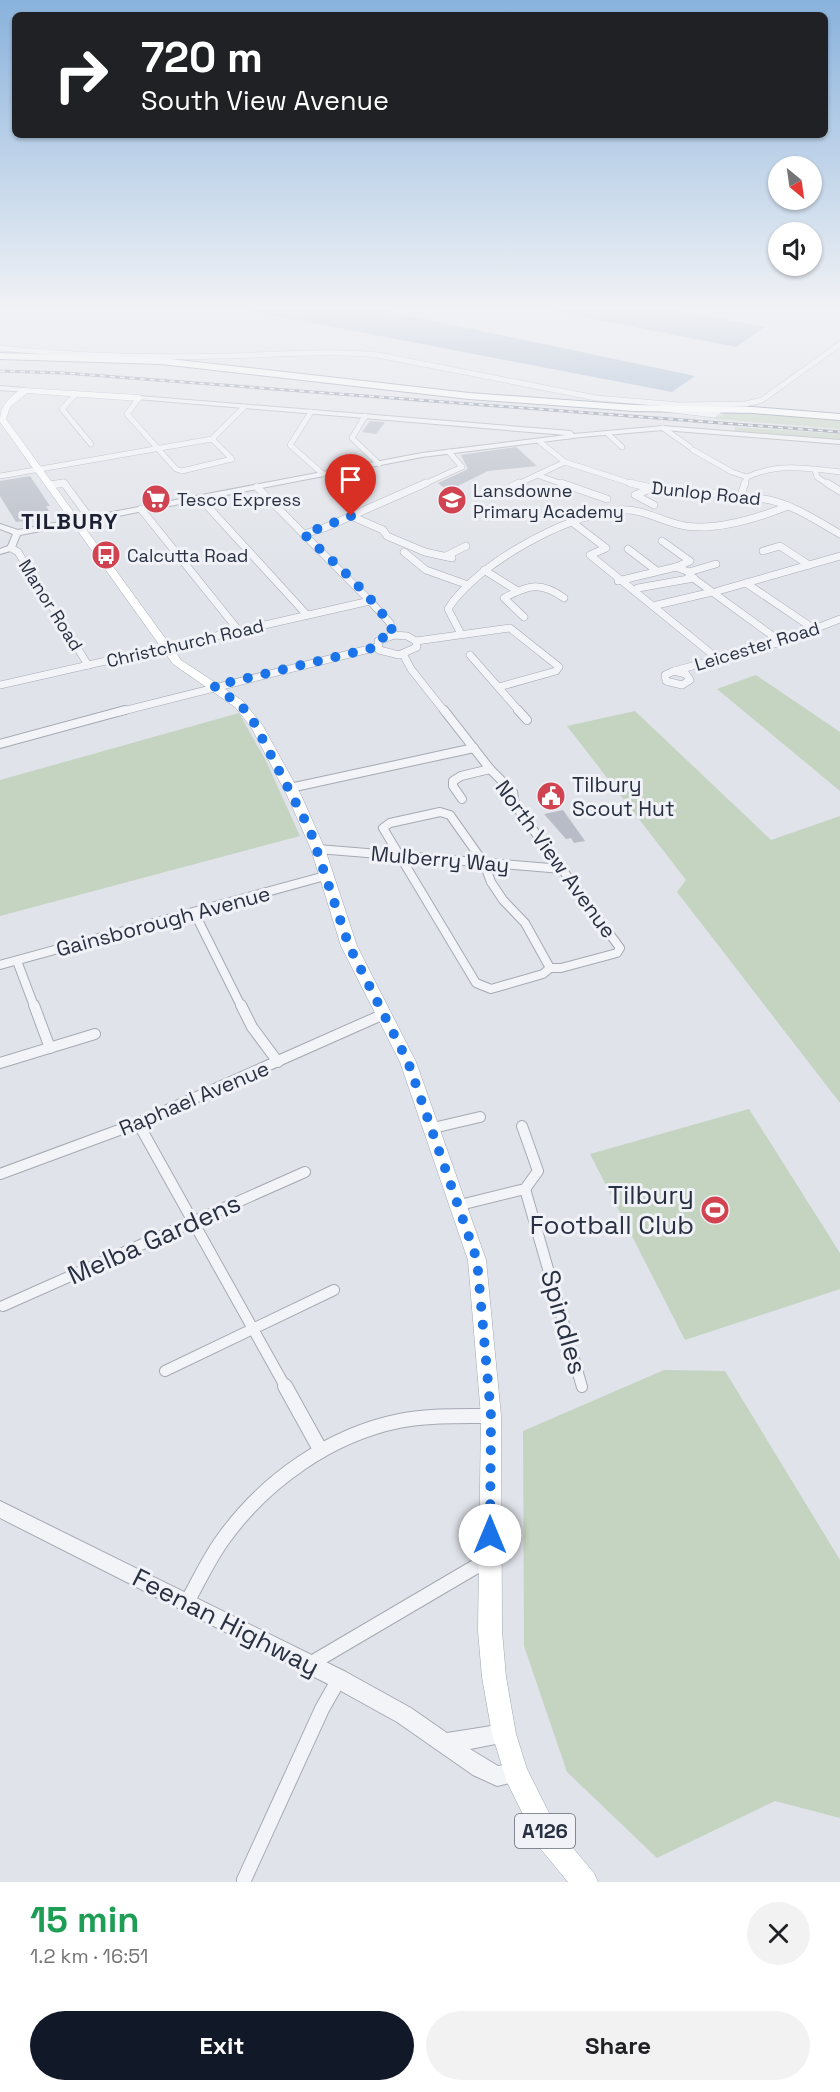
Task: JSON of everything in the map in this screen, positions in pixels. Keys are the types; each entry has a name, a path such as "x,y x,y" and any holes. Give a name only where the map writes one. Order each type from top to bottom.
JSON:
{"highway":[{"path":"498,397 664,409 840,417"}],"main road":[{"name":"A126","path":"18,397 3,411 2,419 49,484 81,518 166,648 177,662 239,704 250,715 290,788 318,849 349,946 408,1062 460,1205 477,1260 491,1416 490,1559 494,1671 504,1734 516,1773 548,1838 585,1882"},
{"path":"121,397 140,398"}],"street":[{"path":"73,397 62,409 91,444"},
{"path":"590,397 698,405 746,404 766,397"},
{"path":"212,439 232,459 182,471 176,469 127,414 140,398 581,435 660,428 840,442"},
{"path":"0,476 212,439 244,407"},
{"path":"311,412 290,441 290,445 323,474"},
{"path":"365,416 352,438 379,464"},
{"path":"660,428 732,472 747,477 774,469 840,472"},
{"path":"608,434 622,447"},
{"path":"0,526 17,533 81,518 141,509 379,464 449,452 581,435"},
{"name":"Dunlop Road","path":"540,442 565,462 650,489 741,495 766,499 788,506 840,534"},
{"path":"304,534 462,467 449,452"},
{"path":"533,491 515,485 565,462"},
{"path":"815,470 817,477 840,491"},
{"path":"537,475 607,499"},
{"path":"741,495 747,477"},
{"path":"257,487 370,601 390,623 394,635"},
{"path":"650,489 635,495 654,505"},
{"path":"200,498 307,615"},
{"path":"461,634 448,609 451,600 484,570 520,547 592,514 621,509 685,526 702,527 788,506"},
{"path":"141,509 239,631"},
{"path":"351,516 383,530 387,536 425,552 449,557 466,546"},
{"path":"572,522 606,548 590,555 618,581 718,659"},
{"path":"0,552 11,548 18,537 17,533"},
{"path":"618,581 676,567 690,561 662,541"},
{"path":"763,551 780,546 809,565"},
{"name":"Manor Road","path":"11,548 18,552 88,665"},
{"path":"628,549 657,571"},
{"path":"404,552 426,570 468,585"},
{"path":"657,605 840,556"},
{"path":"638,588 691,575 716,564"},
{"path":"676,567 715,591 781,642"},
{"path":"484,570 516,590"},
{"path":"746,583 814,629"},
{"path":"524,617 504,599 516,590 546,585 564,598"},
{"name":"Christchurch Road","path":"0,685 370,601"},
{"name":"Leicester Road","path":"674,671 781,642 840,619"},
{"path":"377,647 382,638 394,635 407,636 416,641 510,628 559,667 556,671 499,687"},
{"path":"0,744 214,686 377,647 388,654 403,654 415,650 416,641"},
{"name":"North View Avenue","path":"403,654 411,669 490,769 513,792 515,805 620,951 561,968 550,968"},
{"path":"470,655 527,720"},
{"path":"290,788 474,748"},
{"path":"462,799 453,786 453,780 490,769"},
{"path":"445,812 450,815 484,863 491,882 507,905 520,916 550,968 543,974 490,988 479,986 384,830 384,826 445,812"},
{"name":"Mulberry Way","path":"318,849 562,869"},
{"name":"Gainsborough Avenue","path":"0,965 325,876"},
{"path":"194,912 252,1027 278,1062"},
{"path":"17,960 50,1048"},
{"name":"Raphael Avenue","path":"0,1174 138,1123 384,1014"},
{"path":"0,1063 95,1034"},
{"path":"433,1128 480,1117"},
{"path":"138,1123 321,1450"},
{"path":"460,1205 525,1189 537,1171 522,1126"},
{"name":"Melba Gardens","path":"3,1306 304,1172"},
{"name":"Spindles","path":"525,1189 582,1387"},
{"path":"165,1371 334,1290"},
{"path":"187,1602 228,1533 254,1503 287,1472 321,1450 356,1435 399,1421 437,1417 491,1416"},
{"name":"Feenan Highway","path":"0,1509 339,1679 404,1715 448,1743 455,1752 498,1776 516,1773"},
{"path":"310,1664 490,1559"},
{"path":"243,1880 322,1709 339,1679"},
{"path":"448,1743 504,1734"}],"green space":[{"path":"726,413 840,419 840,429 713,419"},
{"path":"735,427 840,434 840,440 734,431"},
{"path":"756,675 840,732 840,791 717,689"},
{"path":"635,711 771,840 840,816 840,1103 677,892 686,880 567,726"},
{"path":"239,713 266,761 300,836 0,916 0,780"},
{"name":"Tilbury Football Club","path":"749,1109 840,1253 840,1289 685,1340 590,1154"},
{"path":"664,1370 725,1371 840,1560 840,1818 775,1801 657,1858 567,1772 524,1646 523,1431"}],"building":[{"path":"370,421 385,422 376,434 362,432"},
{"name":"Lansdowne Primary Academy","path":"516,447 537,466 488,471 448,491 438,483 468,469 461,455"},
{"path":"30,476 50,506 46,506 49,511 43,513 45,516 33,518 35,520 16,522 0,496 0,481"},
{"path":"563,810 585,841 574,843 571,838 566,839 544,814"}],"railway":[{"path":"377,397 840,432"}],"place":[{"name":"Tesco Express","path":"156,499"},
{"name":"Lansdowne Primary Academy","path":"452,500"},
{"name":"Calcutta Road","path":"106,555"},
{"name":"Tilbury Scout Hut","path":"551,796"},
{"name":"Tilbury Football Club","path":"715,1210"}],"district":[{"name":"TILBURY","path":"70,521"}],"route":[{"path":"351,516 304,534 390,623 394,635 382,638 378,641 377,647 214,686 250,715 294,795 318,849 343,932 408,1062 460,1205 477,1260 483,1315 491,1416 490,1535"}]}
